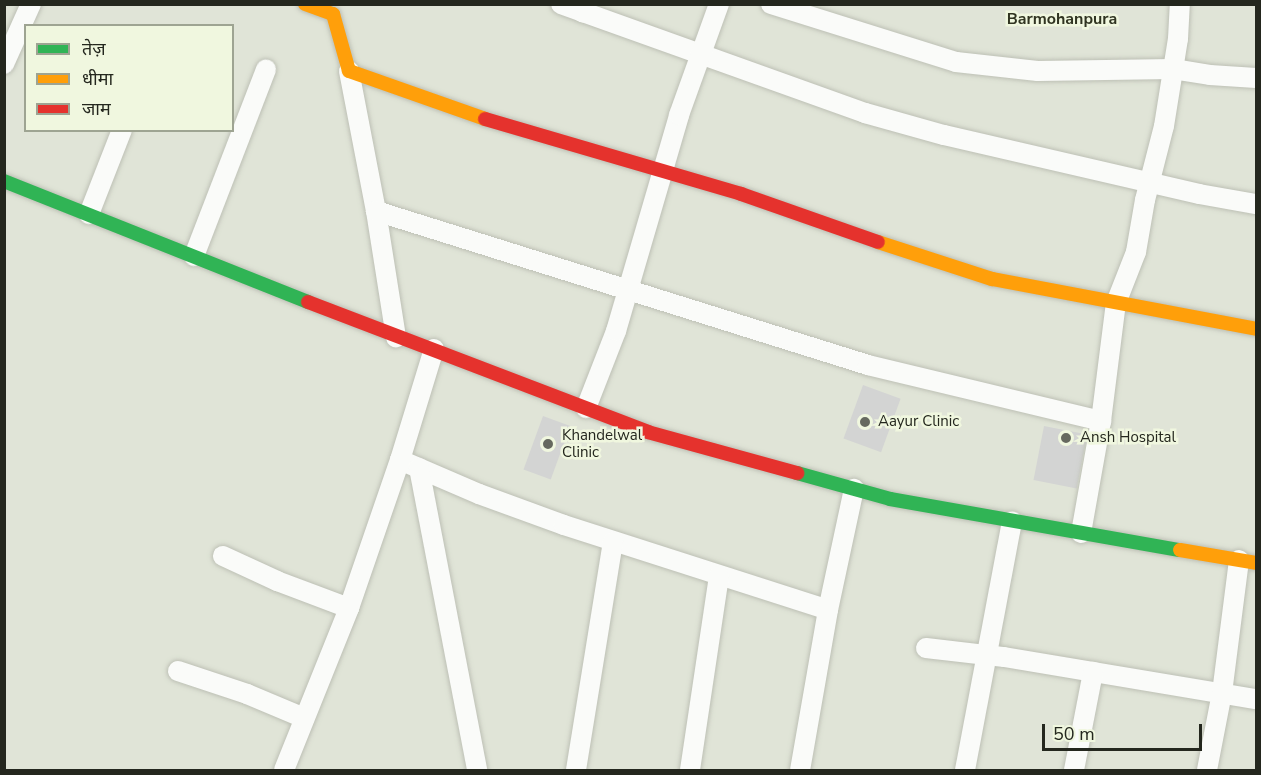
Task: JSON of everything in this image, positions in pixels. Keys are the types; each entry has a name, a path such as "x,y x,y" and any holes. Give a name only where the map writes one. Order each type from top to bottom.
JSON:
{"street":[{"path":"6,58 31,4"},
{"path":"305,4 332,9 349,71 376,211 396,337"},
{"path":"561,4 585,8 772,81 876,116 944,135 1199,194 1257,204"},
{"path":"586,408 629,289 662,172 719,4"},
{"path":"771,4 956,62 1038,71 1173,69 1210,75 1257,78"},
{"path":"1081,533 1101,421 1116,303 1136,252 1164,126 1180,4"},
{"path":"194,256 266,69"},
{"path":"349,71 482,118 741,194 909,253 992,279 1257,329"},
{"path":"89,214 121,132"},
{"path":"4,181 396,337 434,349 648,432 890,499 1248,561 1207,771"},
{"path":"376,211 868,365 1101,421"},
{"path":"284,771 349,608 400,460 434,349"},
{"path":"400,460 479,494 613,542 828,610"},
{"path":"419,468 477,771"},
{"path":"800,771 828,610 854,489"},
{"path":"965,771 1012,521"},
{"path":"576,771 613,542"},
{"path":"223,556 277,581 349,608"},
{"path":"690,771 720,576"},
{"path":"927,648 986,655 1257,699"},
{"path":"178,671 247,694 304,718"},
{"path":"1074,771 1093,672"}],"building":[{"path":"863,385 901,399 881,452 844,439"},
{"path":"543,416 570,426 551,479 524,470"},
{"path":"1044,426 1087,434 1077,488 1034,480"}],"traffic: fast":[{"path":"4,181 308,302"},
{"path":"797,473 890,499 1180,550"}],"traffic: slow":[{"path":"305,4 333,14 349,71 485,119"},
{"path":"878,242 992,279 1256,329"},
{"path":"1180,550 1256,563"}],"traffic: jam":[{"path":"485,119 741,194 878,242"},
{"path":"308,302 648,432 797,473"}],"place":[{"name":"Aayur Clinic","path":"865,422"},
{"name":"Ansh Hospital","path":"1066,438"},
{"name":"Khandelwal Clinic","path":"548,444"}],"district":[{"name":"Barmohanpura","path":"1062,19"}]}
